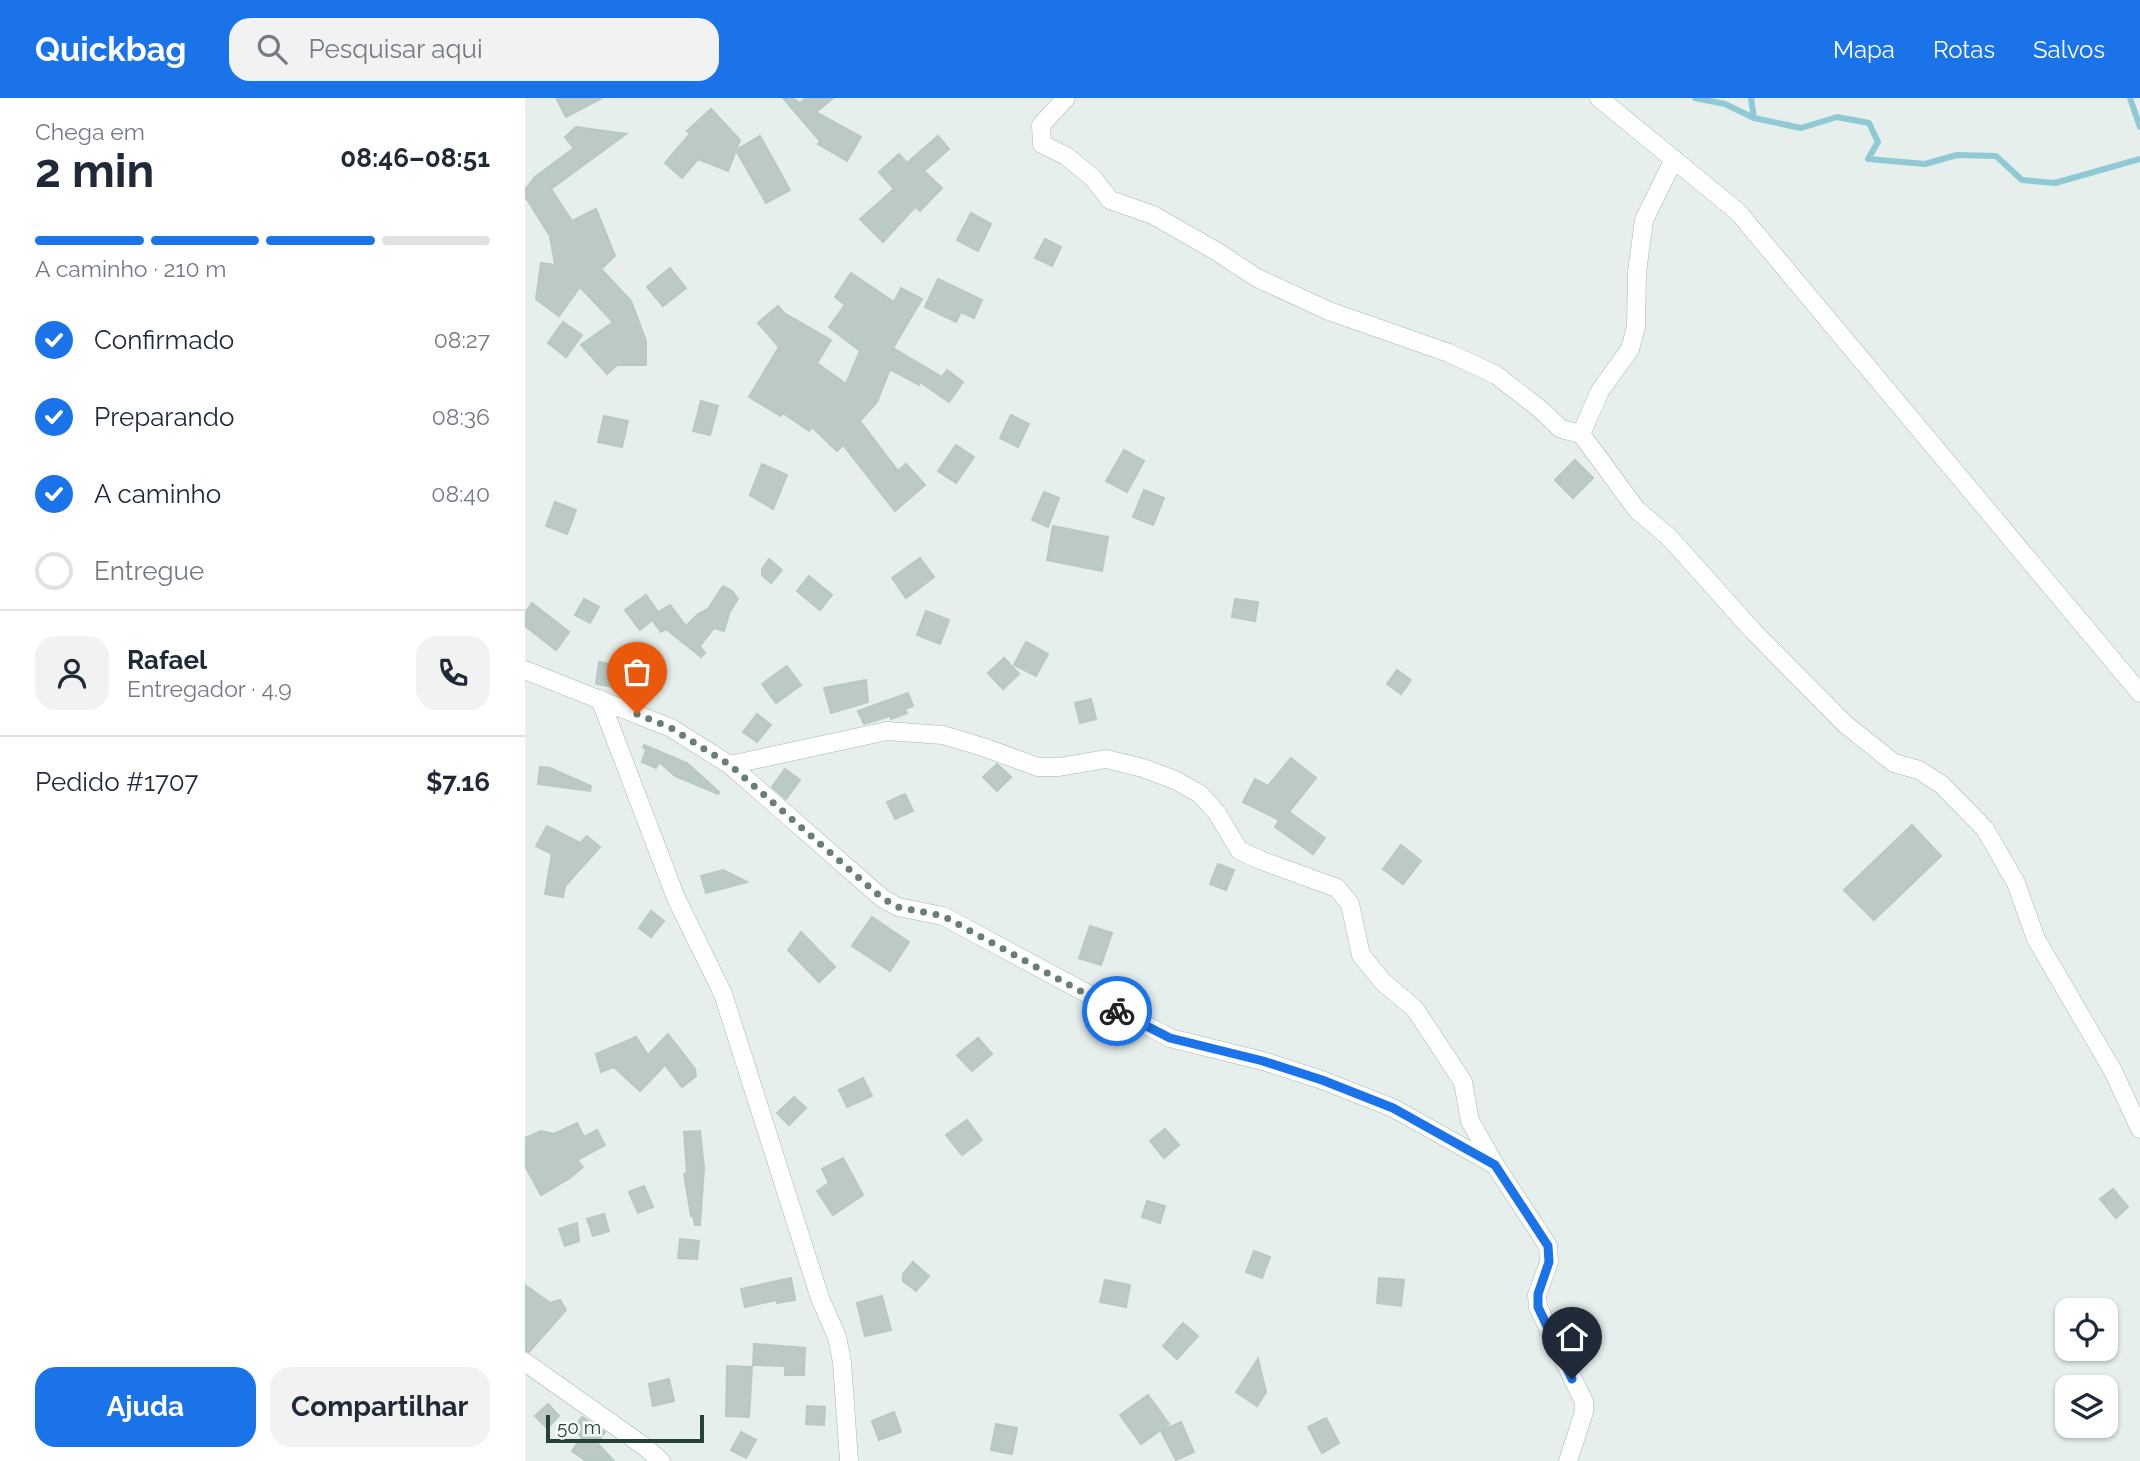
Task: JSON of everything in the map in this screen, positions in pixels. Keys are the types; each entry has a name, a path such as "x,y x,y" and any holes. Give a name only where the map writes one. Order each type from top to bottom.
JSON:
{"street":[{"path":"1066,98 1041,125 1042,144 1066,156 1093,178 1111,200 1153,215 1257,278 1329,311 1449,353 1496,375 1561,429 1581,434 1637,510 1669,537 1753,631 1845,723 1894,763 1919,770 1942,785 1985,829 2016,883 2036,939 2113,1071 2140,1129"},
{"path":"1599,98 1738,212 2140,693"},
{"path":"1581,434 1599,391 1630,349 1636,327 1637,272 1644,220 1674,159"},
{"path":"525,670 671,728 730,765 882,898 898,907 943,916 1170,1038 1263,1061 1322,1080 1393,1108 1495,1165"},
{"path":"600,699 676,898 723,994 820,1298 837,1338 842,1362 849,1461"},
{"path":"730,765 887,731 943,735 1038,768 1059,768 1106,760 1143,768 1175,780 1200,794 1217,813 1239,849 1260,860 1337,888 1350,904 1361,955 1383,982 1415,1009 1463,1082 1470,1121 1548,1246 1549,1262 1538,1294 1538,1307 1584,1402 1584,1412 1568,1461"},
{"path":"525,1362 661,1461"}],"building":[{"path":"556,98 602,98 566,117"},
{"path":"783,98 792,98 800,103 806,98 833,98 816,112 861,137 847,161 818,144 820,141"},
{"path":"711,109 740,140 728,171 698,159 682,178 665,163 690,134 687,131"},
{"path":"576,127 626,134 551,189 572,221 596,209 615,256 601,269 631,301 646,341 646,365 617,365 607,374 581,345 613,322 580,287 559,316 536,299 541,263 555,265 550,236 525,196 525,190 535,177 574,148 565,137"},
{"path":"760,136 790,190 766,203 736,150"},
{"path":"938,136 949,149 924,171 942,188 920,211 915,207 883,242 860,219 894,189 879,172 899,154 907,163"},
{"path":"971,213 991,224 978,251 957,240"},
{"path":"1045,239 1061,247 1052,266 1035,258"},
{"path":"670,268 686,288 663,306 647,287"},
{"path":"851,273 894,302 901,288 922,299 893,348 942,377 947,370 963,382 949,402 920,382 919,385 890,369 877,402 860,421 898,471 906,464 925,485 895,511 843,445 837,451 812,427 809,431 783,413 781,416 749,397 779,347 758,323 778,306 784,313 831,340 817,363 846,384 860,351 829,327 845,305 835,297"},
{"path":"938,279 982,300 974,318 961,312 956,322 925,307"},
{"path":"563,322 582,335 566,357 548,343"},
{"path":"701,401 718,406 710,435 693,431"},
{"path":"1011,415 1029,424 1018,447 1000,438"},
{"path":"604,416 628,421 622,447 598,442"},
{"path":"956,445 974,457 956,483 938,471"},
{"path":"1124,450 1144,461 1127,492 1106,481"},
{"path":"1575,460 1593,478 1573,498 1555,480"},
{"path":"762,464 787,475 773,509 750,495"},
{"path":"1144,490 1164,498 1153,525 1133,517"},
{"path":"1044,492 1059,498 1048,527 1032,520"},
{"path":"555,502 576,510 567,534 546,526"},
{"path":"1053,526 1108,537 1102,571 1047,560"},
{"path":"920,558 934,577 906,598 892,578"},
{"path":"769,559 782,570 771,583 762,575 762,569"},
{"path":"809,576 832,595 820,610 797,591"},
{"path":"723,586 732,591 738,599 730,611 724,631 714,628 700,646 705,653 701,657 666,629 661,632 652,620 640,630 625,610 646,595 658,612 670,605 686,626 698,614 708,609"},
{"path":"584,599 599,607 590,623 575,615"},
{"path":"1235,599 1258,602 1255,621 1232,617"},
{"path":"532,603 569,632 556,650 525,626 525,613"},
{"path":"926,611 949,620 940,644 917,635"},
{"path":"1026,642 1048,654 1036,676 1014,665"},
{"path":"1004,658 1019,674 1003,689 988,673"},
{"path":"599,662 618,665 614,687 596,684"},
{"path":"787,666 801,685 776,703 762,684"},
{"path":"1397,670 1411,680 1401,694 1387,684"},
{"path":"866,680 868,702 831,713 824,688"},
{"path":"908,693 913,706 905,709 907,713 864,724 858,711"},
{"path":"1091,699 1096,719 1080,723 1075,703"},
{"path":"757,714 771,725 757,742 743,732"},
{"path":"644,745 687,763 719,792 718,794 675,776 659,762 656,768 642,762 646,750"},
{"path":"1291,758 1316,778 1289,812 1325,838 1313,854 1275,827 1279,820 1243,802 1255,779 1268,786"},
{"path":"997,764 1011,777 997,791 983,777"},
{"path":"540,767 550,768 591,786 590,791 538,784"},
{"path":"785,769 800,780 786,799 772,787"},
{"path":"905,794 913,811 895,819 887,802"},
{"path":"1912,825 1941,856 1874,920 1844,890"},
{"path":"547,826 580,843 587,836 600,847 565,886 563,897 545,894 552,854 536,846"},
{"path":"1401,845 1421,861 1403,884 1383,869"},
{"path":"1218,864 1234,870 1226,890 1210,884"},
{"path":"723,870 747,882 706,893 701,876"},
{"path":"651,911 664,921 651,937 639,928"},
{"path":"872,917 909,942 890,971 852,946"},
{"path":"1090,926 1112,933 1101,965 1079,958"},
{"path":"801,932 835,967 819,982 788,950"},
{"path":"668,1034 695,1069 696,1076 682,1087 665,1065 640,1091 614,1067 601,1072 596,1054 636,1037 648,1055"},
{"path":"978,1038 992,1054 972,1071 957,1055"},
{"path":"863,1078 872,1096 847,1107 839,1090"},
{"path":"794,1097 806,1108 789,1125 777,1113"},
{"path":"967,1120 982,1140 962,1155 946,1135"},
{"path":"577,1123 584,1137 597,1130 605,1145 577,1160 583,1167 541,1195 525,1166 525,1138 541,1131 554,1134"},
{"path":"1165,1129 1179,1145 1164,1158 1150,1141"},
{"path":"700,1131 704,1168 700,1225 695,1225 684,1174 687,1173 684,1132"},
{"path":"843,1158 863,1195 833,1215 817,1191 829,1183 822,1169"},
{"path":"644,1186 653,1207 638,1213 629,1192"},
{"path":"2113,1189 2128,1207 2116,1218 2100,1199"},
{"path":"1147,1201 1165,1206 1160,1223 1142,1217"},
{"path":"604,1214 609,1231 593,1236 587,1219"},
{"path":"577,1223 579,1241 565,1246 559,1229"},
{"path":"680,1239 699,1241 697,1259 678,1258"},
{"path":"1254,1251 1270,1257 1262,1278 1246,1272"},
{"path":"913,1262 929,1276 916,1291 903,1281 903,1274"},
{"path":"791,1278 795,1300 777,1303 777,1300 745,1307 741,1289"},
{"path":"1379,1278 1404,1280 1401,1306 1377,1303"},
{"path":"1105,1280 1130,1285 1126,1307 1100,1302"},
{"path":"525,1285 550,1303 560,1300 566,1310 529,1352 525,1351"},
{"path":"882,1296 891,1330 865,1336 857,1303"},
{"path":"1183,1323 1198,1336 1177,1359 1163,1346"},
{"path":"754,1344 805,1348 804,1375 785,1375 785,1366 753,1365"},
{"path":"1258,1359 1266,1392 1257,1406 1236,1392"},
{"path":"727,1366 752,1367 749,1417 726,1416"},
{"path":"669,1379 674,1401 653,1406 649,1384"},
{"path":"1148,1395 1169,1424 1141,1444 1120,1415"},
{"path":"548,1404 559,1416 547,1428 535,1416"},
{"path":"807,1406 825,1407 824,1425 806,1424"},
{"path":"894,1412 901,1432 879,1440 872,1421"},
{"path":"582,1417 605,1432 597,1443 614,1461 586,1461 572,1451 582,1437 573,1430"},
{"path":"1326,1418 1339,1443 1322,1453 1308,1427"},
{"path":"1181,1422 1194,1452 1176,1460 1161,1431"},
{"path":"996,1424 1017,1428 1012,1454 991,1450"},
{"path":"741,1432 756,1440 746,1458 731,1450"}],"waterway":[{"path":"1695,98 1725,104 1754,118"},
{"path":"1751,98 1754,118 1801,128 1837,117 1869,123 1878,142 1868,159 1925,164 1957,155 1996,156 2022,180 2055,183 2140,159"},
{"path":"2130,98 2140,127"}],"way so far":[{"path":"637,714 671,728 730,765 882,898 898,907 943,916 1117,1011"}],"route":[{"path":"1117,1011 1170,1038 1263,1061 1322,1080 1393,1108 1495,1165 1548,1246 1549,1262 1538,1294 1538,1307 1572,1379"}]}
